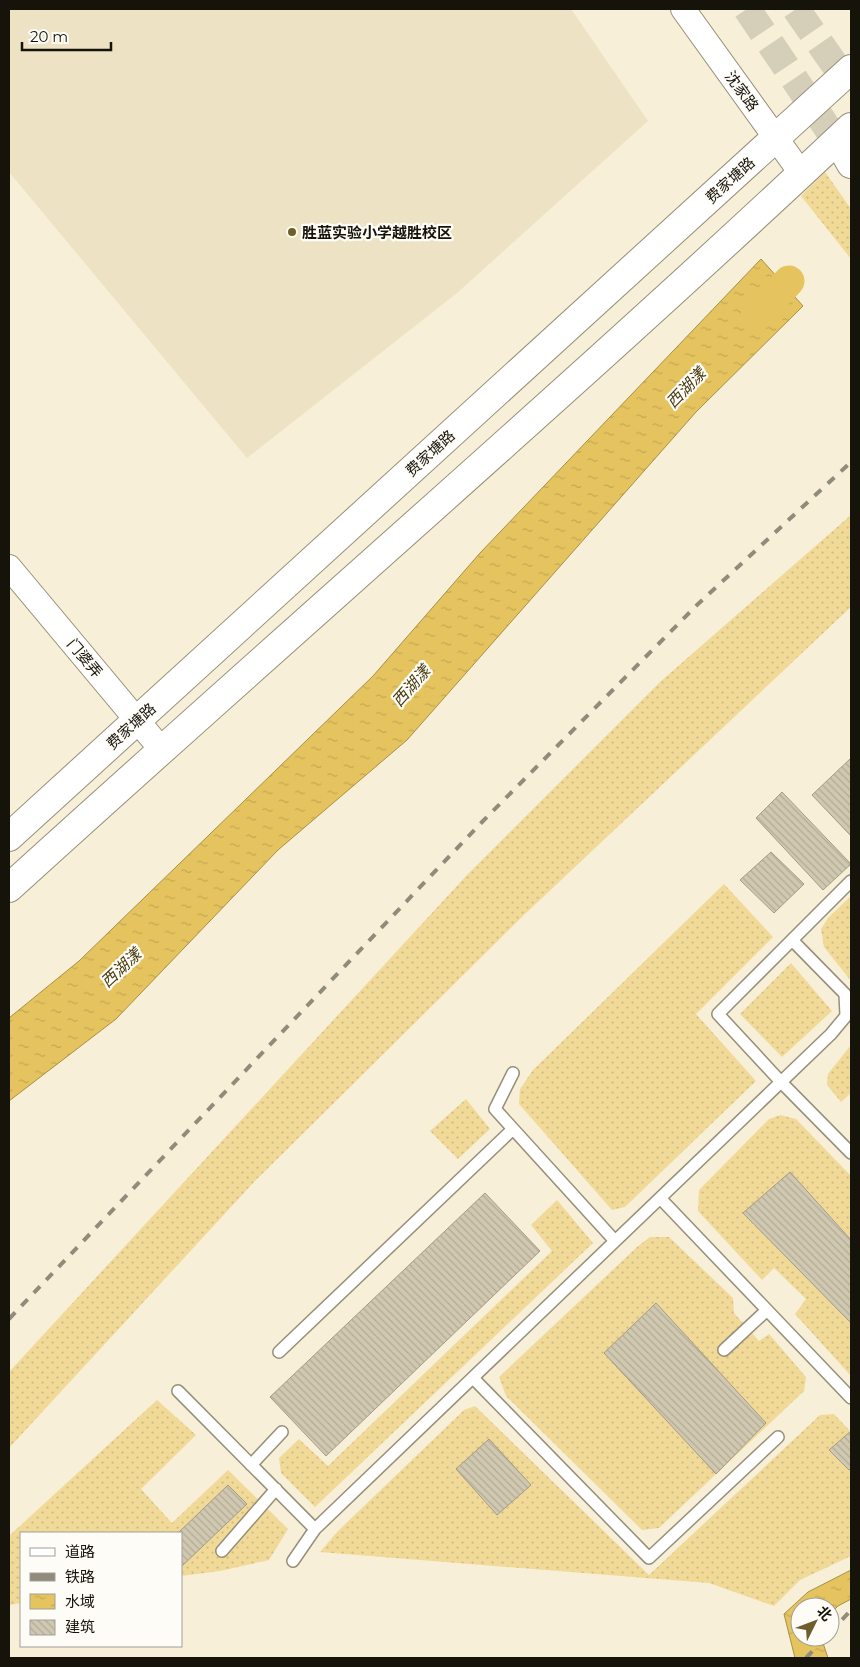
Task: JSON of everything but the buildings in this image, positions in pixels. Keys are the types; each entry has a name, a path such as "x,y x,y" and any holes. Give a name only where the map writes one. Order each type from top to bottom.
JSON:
{"street":[{"name":"沈家路","path":"683,9 802,174"},
{"name":"费家塘路","path":"9,837 851,69"},
{"path":"9,888 161,749 723,247 851,127"},
{"name":"门婆弄","path":"9,567 161,749"}],"lane":[{"path":"851,881 718,1014 851,1153"},
{"path":"293,1561 315,1529 831,1034 846,1016 845,994 792,940"},
{"path":"513,1073 495,1109 615,1241"},
{"path":"278,1352 513,1129"},
{"path":"660,1198 851,1398"},
{"path":"724,1350 767,1310"},
{"path":"473,1378 649,1558 778,1437"},
{"path":"178,1391 315,1529"},
{"path":"252,1465 282,1432"},
{"path":"222,1551 276,1489"}],"shaded area":[{"name":"胜蓝实验小学越胜校区","path":"9,9 571,9 648,121 457,293 247,458 9,172"},
{"path":"825,172 851,209 851,259 801,196"},
{"path":"851,515 851,607 524,915 254,1182 9,1448 9,1372 467,875 660,682"},
{"path":"724,884 773,937 696,1014 756,1081 625,1207 612,1210 519,1104 520,1089 533,1070"},
{"path":"851,896 851,981 824,947 821,929 828,918"},
{"path":"791,963 832,1011 782,1057 740,1014"},
{"path":"851,1045 851,1093 841,1102 827,1085 828,1074"},
{"path":"466,1099 490,1129 458,1159 430,1131"},
{"path":"780,1115 796,1119 851,1176 851,1376 795,1314 806,1299 774,1268 762,1280 698,1211 699,1190 769,1119"},
{"path":"557,1200 593,1243 315,1507 281,1473 279,1458 299,1439 328,1466 552,1251 531,1225"},
{"path":"650,1237 669,1237 733,1298 734,1313 759,1341 769,1334 806,1377 804,1391 659,1528 642,1530 506,1396 499,1377 637,1247"},
{"path":"157,1400 196,1435 141,1489 172,1523 228,1470 288,1529 269,1560 220,1571 182,1576 182,1532 20,1532 20,1603 9,1605 9,1536"},
{"path":"475,1406 649,1575 820,1415 834,1414 851,1432 851,1556 800,1580 774,1606 709,1583 320,1552 338,1531 464,1410"}],"water":[{"path":"761,259 803,306 696,412 407,740 278,850 116,1019 9,1101 9,1018 79,961 373,676 480,553"},
{"path":"851,1570 851,1599 840,1605 840,1597 803,1597 808,1592"},
{"path":"790,1608 790,1638 784,1614"},
{"path":"792,1647 824,1647 828,1658 795,1658"}],"waterway":[{"name":"西湖漾","path":"756,316 789,281"}],"tunnel":[{"path":"747,9 847,157"},
{"path":"796,9 851,88"}],"railway":[{"path":"9,1319 482,822 698,604 851,462"},
{"path":"840,1622 851,1610"},
{"path":"806,1658 816,1647"}],"place":[{"name":"胜蓝实验小学越胜校区","path":"292,232"}]}
